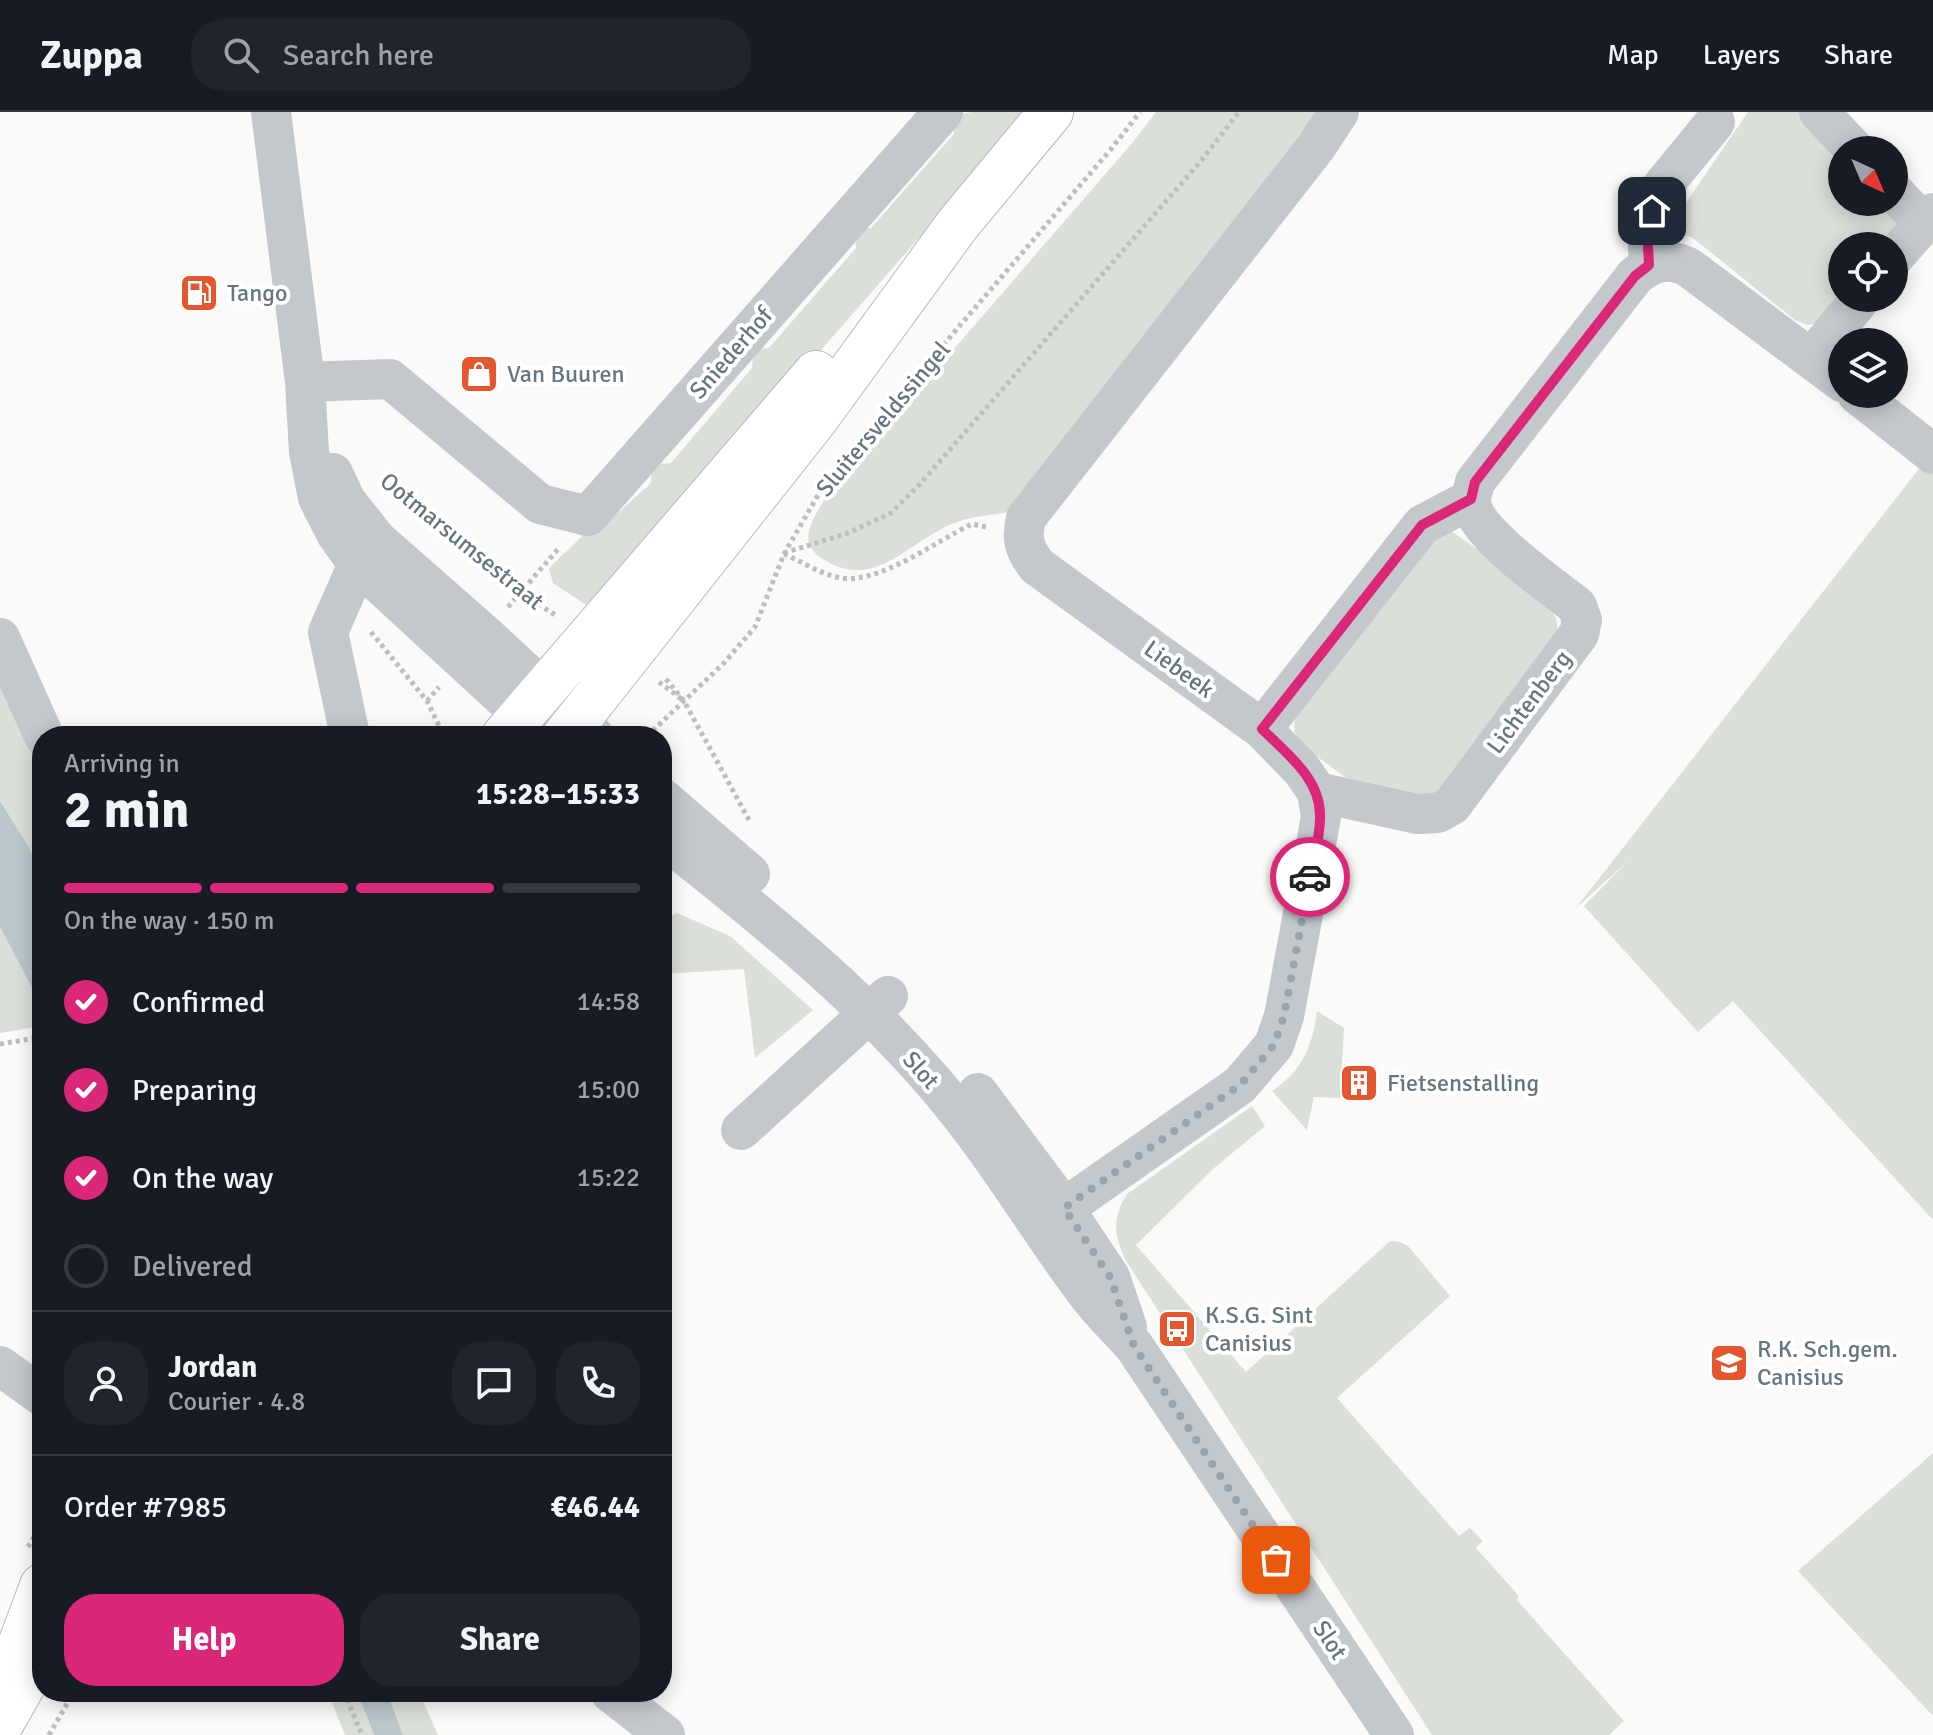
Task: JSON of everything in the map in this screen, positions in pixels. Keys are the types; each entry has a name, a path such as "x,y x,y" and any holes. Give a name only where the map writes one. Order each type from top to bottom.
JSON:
{"main road":[{"name":"Sluitersveldssingel","path":"550,724 626,661 815,420 958,224 1051,112"},
{"name":"Sluitersveldssingel","path":"550,724 589,636 869,310 958,224"},
{"path":"0,1686 14,1661 32,1613"},
{"path":"0,1726 32,1670"}],"street":[{"path":"271,112 305,382 309,452 318,498 337,535 368,552 550,724"},
{"name":"Sniederhof","path":"588,516 943,112"},
{"path":"1022,535 1026,518 1306,160 1339,112"},
{"path":"1819,112 1842,136"},
{"path":"1649,265 1647,228 1656,194 1715,122"},
{"path":"1908,202 1928,217 1908,241"},
{"path":"1262,729 1422,525 1471,499 1475,482 1635,276 1649,265 1673,260 1688,267 1827,370 1854,312"},
{"path":"305,382 390,379 540,504 588,516"},
{"path":"1875,408 1933,454"},
{"name":"Lichtenberg","path":"1317,792 1417,814 1438,813 1452,805 1579,634 1582,620 1577,606 1495,540 1480,524 1471,499"},
{"name":"Liebeek","path":"1022,535 1026,552 1037,566 1262,729 1302,770 1317,792"},
{"path":"348,726 328,632 368,552"},
{"path":"0,638 40,726"},
{"path":"1052,1216 1240,1085 1274,1045 1284,1016 1321,817 1317,792"},
{"name":"Slot","path":"672,807 833,945 878,1004"},
{"name":"Slot","path":"672,845 784,935 878,1004 988,1104 1052,1216 1110,1277 1134,1346 1394,1735"},
{"path":"741,1130 878,1004"},
{"path":"0,1366 32,1389"},
{"path":"623,1702 665,1735"}],"path":[{"name":"Sluitersveldssingel","path":"658,726 724,663 755,627 784,554 825,483 1140,112"},
{"path":"784,554 848,533 891,513 920,484 1200,162 1239,112"},
{"name":"Ootmarsumsestraat","path":"374,467 381,479 520,593 589,636"},
{"path":"520,593 588,516"},
{"path":"784,554 839,578 862,579 887,571 972,524 1022,535"},
{"path":"626,661 684,701"},
{"path":"666,679 684,701 753,827"},
{"path":"0,1044 32,1038"},
{"path":"49,1735 68,1702"},
{"path":"348,1702 362,1735"}],"shaded area":[{"path":"1029,112 594,610 553,583 549,568 599,520 609,521 651,483 652,471 660,464 671,463 752,368 753,355 759,349 769,348 856,248 855,236 863,228 871,228 954,134 953,119 958,114"},
{"path":"1156,112 1330,112 1009,512 960,521 875,567 858,570 840,567 820,557 809,543 808,536 825,498"},
{"path":"1748,112 1799,112 1828,144 1828,216 1892,216 1903,228 1900,232 1828,232 1828,312 1832,312 1824,322 1808,325 1795,320 1693,238 1681,234 1664,235"},
{"path":"1929,456 1933,459 1933,1220 1733,1001 1698,1032 1584,906 1628,861 1576,908"},
{"path":"1451,531 1547,605 1556,618 1558,631 1445,786 1425,798 1349,780 1300,744 1294,731 1295,712 1438,533"},
{"path":"0,658 32,730 32,855 0,801"},
{"path":"0,801 32,855 32,988 0,927"},
{"path":"677,913 730,936 813,1010 755,1058 744,969 672,973 672,915"},
{"path":"0,927 32,988 32,1028 0,1033"},
{"path":"1317,1011 1344,1028 1340,1098 1314,1097 1307,1130 1272,1091 1299,1066 1309,1047"},
{"path":"1252,1106 1265,1126 1213,1169 1136,1245 1246,1372 1390,1241 1408,1246 1450,1296 1337,1398 1459,1536 1470,1528 1483,1541 1476,1548 1519,1596 1517,1600 1624,1721 1609,1735 1432,1735 1128,1264 1116,1229 1118,1212 1127,1194"},
{"path":"1933,1453 1933,1716 1798,1571"},
{"path":"332,1702 361,1702 374,1735 345,1735"},
{"path":"361,1702 391,1702 403,1735 374,1735"},
{"path":"391,1702 423,1702 438,1735 403,1735"}],"way so far":[{"path":"1276,1560 1134,1346 1110,1277 1064,1208 1240,1085 1274,1045 1284,1016 1310,877"}],"place":[{"name":"Tango","path":"199,293"},
{"name":"Van Buuren","path":"479,374"},
{"name":"Fietsenstalling","path":"1359,1083"},
{"name":"K.S.G. Sint Canisius","path":"1177,1329"},
{"name":"R.K. Sch.gem. Canisius","path":"1729,1363"}],"route":[{"path":"1310,877 1321,817 1317,792 1302,770 1262,729 1422,525 1471,499 1475,482 1635,276 1649,265 1647,228 1652,211"}]}
